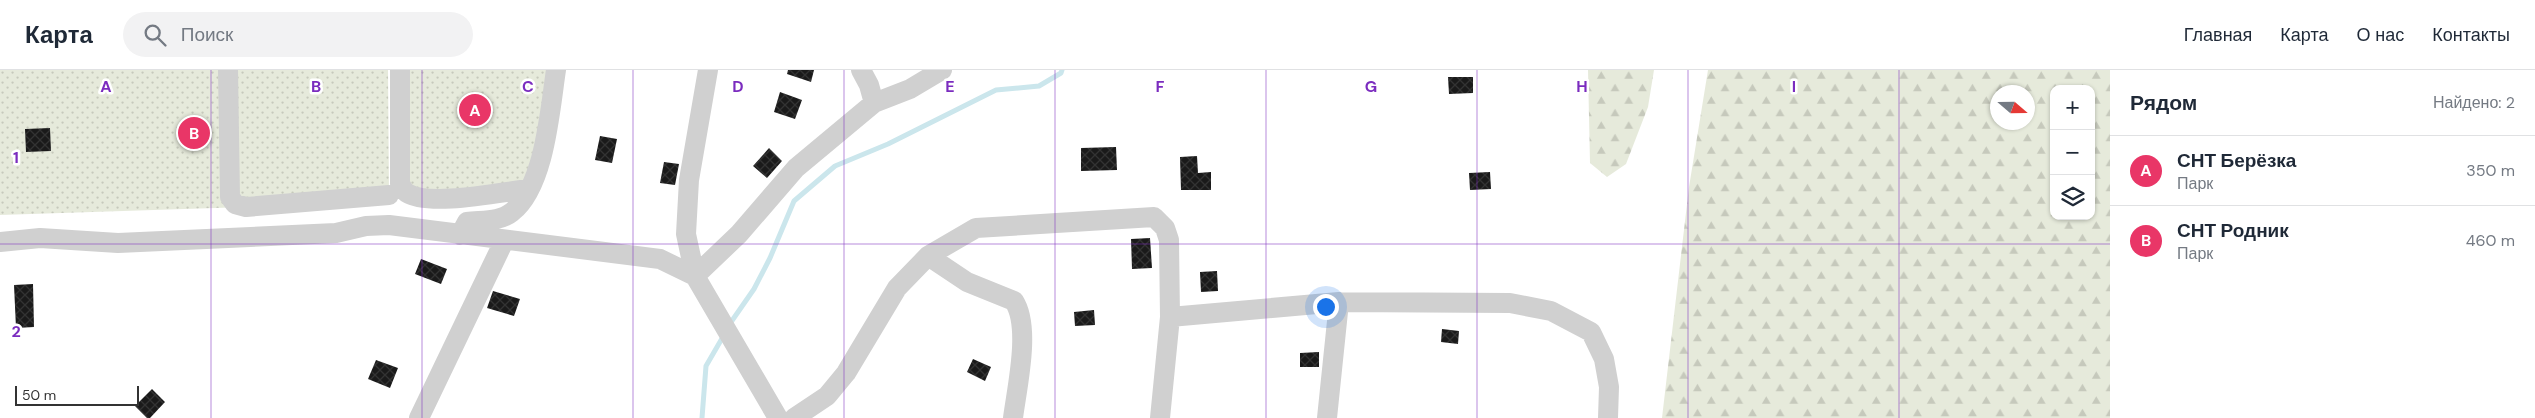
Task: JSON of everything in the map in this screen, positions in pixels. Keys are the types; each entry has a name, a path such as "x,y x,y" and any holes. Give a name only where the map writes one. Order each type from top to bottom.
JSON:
{"street":[{"path":"228,70 230,196 235,204 246,207 388,195"},
{"path":"388,70 389,225"},
{"path":"400,70 400,184 405,192 415,196 455,198 528,189"},
{"path":"460,235 467,222 497,219 512,212 528,189 544,150 556,70"},
{"path":"708,70 688,189 686,234 695,276 778,418"},
{"path":"861,70 869,85 874,103"},
{"path":"695,276 739,234 796,168 874,103 910,89 942,70"},
{"path":"794,418 827,396 846,373 897,288 928,256 976,228 1154,217 1165,228 1169,240 1170,317 1160,418"},
{"path":"0,242 40,238 138,242 336,233 366,226 413,226 504,241 660,259 695,276"},
{"path":"420,418 504,241"},
{"path":"928,256 967,282 1014,300 1019,308 1022,335 1013,418"},
{"path":"1170,317 1339,302 1510,302 1551,311 1591,332 1604,359 1609,387 1608,418"},
{"path":"1327,418 1339,302"}],"green space":[{"path":"0,70 388,70 389,195 246,207 0,215"},
{"path":"400,70 556,70 528,189 405,192"},
{"path":"1588,70 1654,70 1648,107 1626,164 1607,177 1590,163"},
{"path":"1708,70 2110,70 2110,418 1662,418 1689,187"}],"building":[{"path":"788,70 814,70 811,82 787,74"},
{"path":"1448,77 1473,77 1473,93 1449,94"},
{"path":"780,92 802,100 795,119 774,112"},
{"path":"50,128 51,151 26,152 25,129"},
{"path":"600,136 617,139 612,163 595,160"},
{"path":"1116,147 1117,170 1081,171 1081,148"},
{"path":"769,148 782,161 767,178 753,166"},
{"path":"1197,156 1198,173 1211,172 1211,190 1181,190 1180,157"},
{"path":"664,162 679,164 675,185 660,183"},
{"path":"1490,172 1491,189 1470,190 1469,173"},
{"path":"1150,238 1152,268 1132,269 1131,239"},
{"path":"421,259 447,269 441,284 415,274"},
{"path":"1217,271 1218,291 1201,292 1200,272"},
{"path":"33,284 34,327 16,328 14,285"},
{"path":"493,291 520,299 514,316 487,308"},
{"path":"1094,310 1095,325 1075,326 1074,312"},
{"path":"1442,329 1459,331 1458,344 1441,342"},
{"path":"1319,352 1319,367 1300,367 1300,353"},
{"path":"973,359 991,367 985,381 967,372"},
{"path":"376,360 398,368 390,388 368,379"},
{"path":"152,389 165,402 150,418 147,418 135,406"}],"waterway":[{"path":"729,325 754,289 770,258 794,201 835,166 888,144 996,90 1039,86 1061,73 1062,70"},
{"path":"702,418 706,366 724,335"}],"place":[{"name":"СНТ Берёзка","path":"475,110"},
{"name":"СНТ Родник","path":"194,133"}]}
